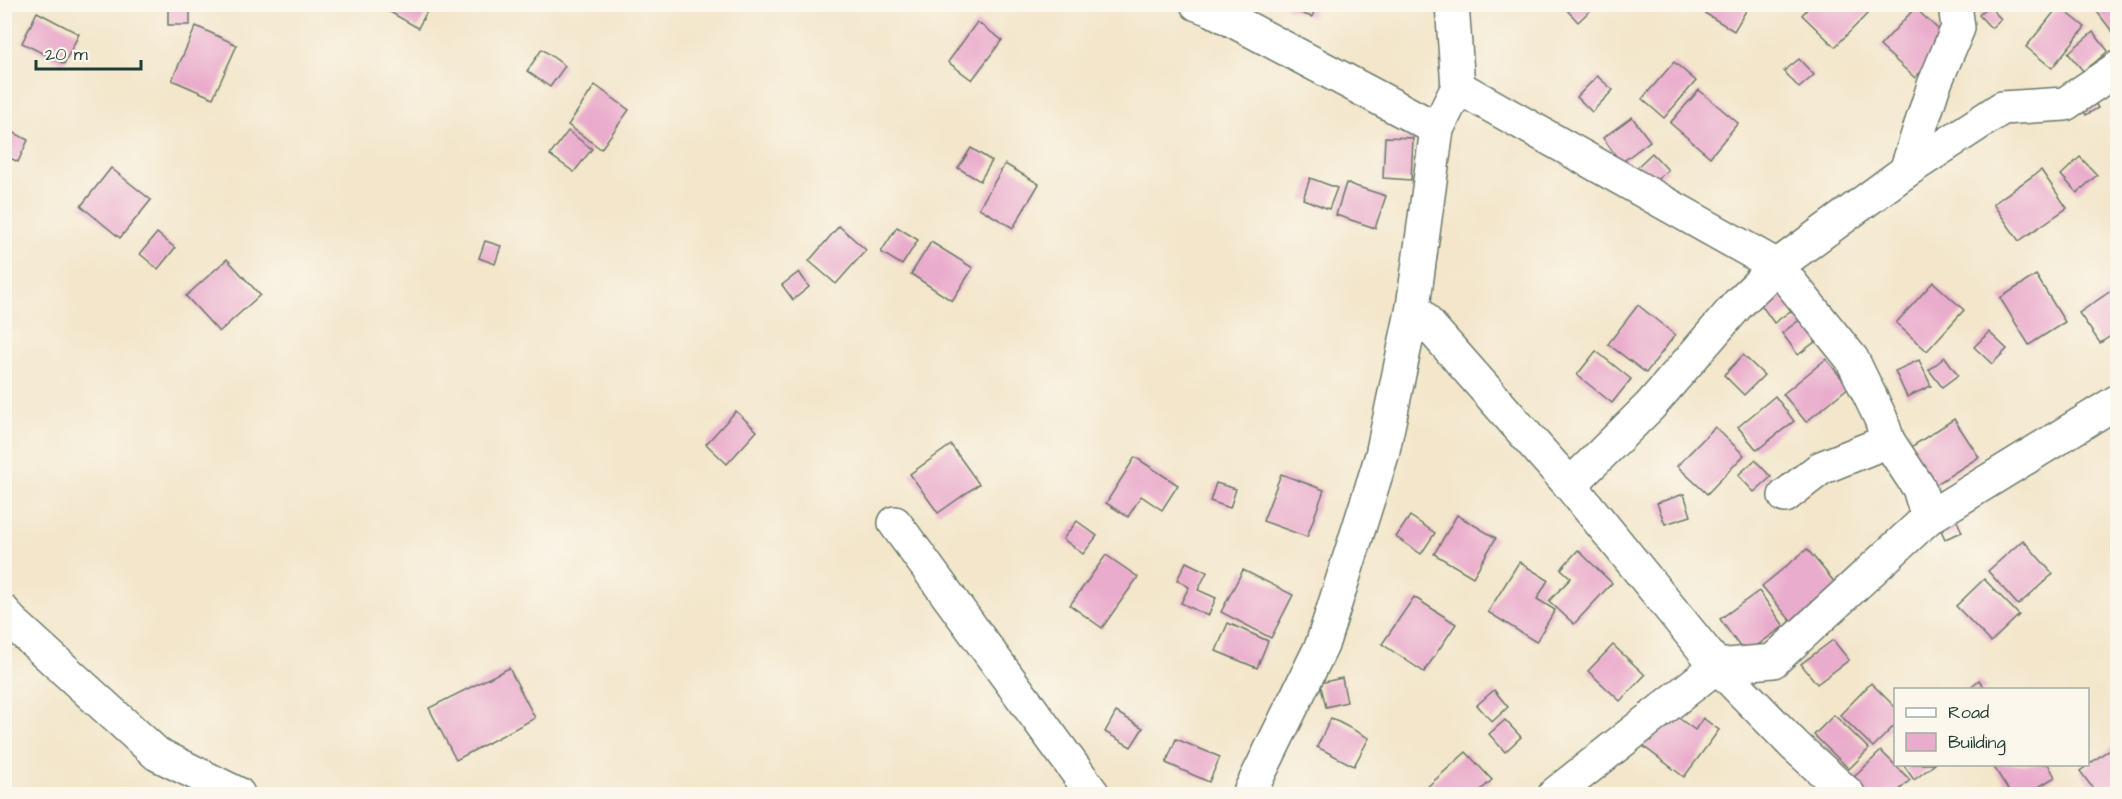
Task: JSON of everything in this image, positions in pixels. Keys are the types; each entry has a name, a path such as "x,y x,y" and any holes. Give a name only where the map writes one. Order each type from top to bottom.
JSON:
{"street":[{"path":"1197,4 1213,10 1437,129"},
{"path":"1249,795 1322,645 1382,454 1413,307 1437,129 1458,87 1452,4"},
{"path":"1906,171 1934,85 1958,28 1955,4"},
{"path":"1570,485 1650,406 1739,303 1777,266 1906,171 2002,108 2065,104 2118,68"},
{"path":"1458,87 1777,266 1852,359 1881,419 1888,441 1919,488 1928,518"},
{"path":"1413,307 1570,485 1717,666 1795,746 1848,795"},
{"path":"1555,795 1717,666 1773,661 1928,518 2118,401"},
{"path":"1785,496 1821,468 1888,441"},
{"path":"895,523 1093,795"},
{"path":"4,612 157,754 238,795"}],"building":[{"path":"376,4 431,4 418,28"},
{"path":"1287,4 1317,4 1312,17 1286,8"},
{"path":"1568,4 1593,4 1595,6 1578,22 1565,8"},
{"path":"1690,4 1750,4 1734,31"},
{"path":"1812,4 1865,4 1871,10 1835,47 1802,15"},
{"path":"2091,4 2118,4 2118,39"},
{"path":"1989,6 2001,19 1991,28 1979,15"},
{"path":"2059,6 2085,27 2052,68 2026,47"},
{"path":"168,7 190,7 190,25 168,25"},
{"path":"1915,8 1950,40 1915,78 1880,46"},
{"path":"37,12 79,34 64,64 22,43"},
{"path":"977,22 1002,40 972,80 948,62"},
{"path":"196,26 237,45 213,98 172,80"},
{"path":"2093,32 2108,51 2084,72 2068,53"},
{"path":"542,49 565,66 550,87 527,71"},
{"path":"1799,59 1814,75 1799,88 1784,71"},
{"path":"1674,62 1696,81 1664,118 1642,99"},
{"path":"1597,76 1613,90 1592,112 1577,97"},
{"path":"595,85 629,110 601,149 568,125"},
{"path":"1699,90 1738,123 1710,157 1670,123"},
{"path":"2091,96 2098,108 2086,115 2079,103"},
{"path":"1632,117 1650,141 1621,163 1603,138"},
{"path":"5,128 28,140 18,162 4,155"},
{"path":"568,131 592,149 574,172 550,155"},
{"path":"1385,137 1413,138 1411,180 1383,178"},
{"path":"971,148 992,161 980,181 958,168"},
{"path":"1652,153 1668,170 1650,186 1635,169"},
{"path":"2080,157 2097,175 2077,193 2061,175"},
{"path":"1005,164 1039,184 1013,228 979,208"},
{"path":"111,168 151,200 120,238 81,206"},
{"path":"2041,170 2067,208 2019,241 1993,204"},
{"path":"1310,178 1337,188 1329,209 1303,199"},
{"path":"1346,183 1386,196 1375,228 1336,215"},
{"path":"839,226 866,250 836,284 809,261"},
{"path":"897,227 918,240 902,265 881,252"},
{"path":"157,233 175,248 158,269 140,254"},
{"path":"485,241 501,246 495,264 479,258"},
{"path":"931,242 973,268 952,301 911,274"},
{"path":"227,259 260,295 219,332 186,296"},
{"path":"799,272 809,287 793,300 782,285"},
{"path":"2036,275 2065,322 2029,345 2000,298"},
{"path":"1933,282 1964,310 1927,351 1896,323"},
{"path":"1776,285 1793,309 1774,323 1757,299"},
{"path":"2118,286 2118,331 2100,343 2079,313"},
{"path":"1638,305 1675,335 1646,373 1608,344"},
{"path":"1805,316 1820,338 1798,355 1782,333"},
{"path":"1989,332 2007,349 1992,364 1974,347"},
{"path":"1596,351 1631,379 1612,403 1577,375"},
{"path":"1743,355 1764,375 1744,395 1724,375"},
{"path":"1945,357 1958,375 1942,387 1929,370"},
{"path":"1826,359 1849,387 1806,422 1783,394"},
{"path":"1919,360 1931,386 1907,397 1895,371"},
{"path":"1775,396 1794,421 1757,450 1738,427"},
{"path":"736,411 757,431 727,464 706,444"},
{"path":"1954,419 1979,457 1932,487 1908,449"},
{"path":"1715,427 1744,455 1707,494 1677,466"},
{"path":"951,445 979,484 938,513 910,474"},
{"path":"1135,457 1178,485 1162,510 1141,496 1128,517 1106,503"},
{"path":"1755,460 1771,477 1754,492 1738,475"},
{"path":"1281,474 1324,490 1307,537 1263,521"},
{"path":"1216,483 1236,489 1230,508 1210,501"},
{"path":"1684,494 1691,516 1665,524 1657,503"},
{"path":"1953,512 1962,532 1945,539 1936,519"},
{"path":"1457,515 1496,538 1473,577 1434,554"},
{"path":"1410,516 1435,533 1421,554 1396,537"},
{"path":"1077,521 1097,536 1083,554 1063,539"},
{"path":"2023,540 2053,574 2018,605 1988,571"},
{"path":"1807,549 1841,590 1795,626 1762,586"},
{"path":"1578,550 1612,583 1574,624 1549,601 1571,578 1561,569"},
{"path":"1106,555 1138,577 1102,628 1070,605"},
{"path":"1186,562 1207,572 1198,590 1216,598 1208,616 1181,603 1189,587 1177,580"},
{"path":"1519,562 1548,580 1537,599 1555,610 1536,642 1488,612"},
{"path":"1243,570 1293,595 1271,638 1221,612"},
{"path":"1984,579 2019,615 1991,642 1956,606"},
{"path":"1759,591 1784,626 1745,654 1720,619"},
{"path":"1414,597 1456,624 1424,672 1382,644"},
{"path":"1228,623 1268,641 1257,668 1216,651"},
{"path":"1833,640 1849,660 1817,684 1801,664"},
{"path":"1613,645 1645,675 1620,701 1588,671"},
{"path":"509,668 535,718 456,760 429,708"},
{"path":"1342,678 1347,702 1326,707 1320,683"},
{"path":"1979,680 1985,688 1969,688"},
{"path":"1871,683 1894,706 1894,726 1873,747 1840,715"},
{"path":"1494,690 1508,707 1492,722 1477,705"},
{"path":"1669,711 1695,730 1703,718 1719,730 1684,777 1643,746"},
{"path":"1116,712 1143,728 1131,747 1105,732"},
{"path":"1834,715 1869,749 1849,769 1814,735"},
{"path":"1331,718 1369,738 1354,766 1317,747"},
{"path":"1505,720 1521,737 1505,752 1489,734"},
{"path":"1176,739 1220,757 1209,782 1166,763"},
{"path":"2118,743 2118,794 2097,794 2080,771"},
{"path":"1881,751 1910,780 1895,794 1857,794 1847,784"},
{"path":"1466,752 1492,780 1476,794 1430,794 1425,789"},
{"path":"1904,766 1932,766 1914,780"},
{"path":"1993,766 2049,766 2055,777 2027,794 2011,794"}]}
